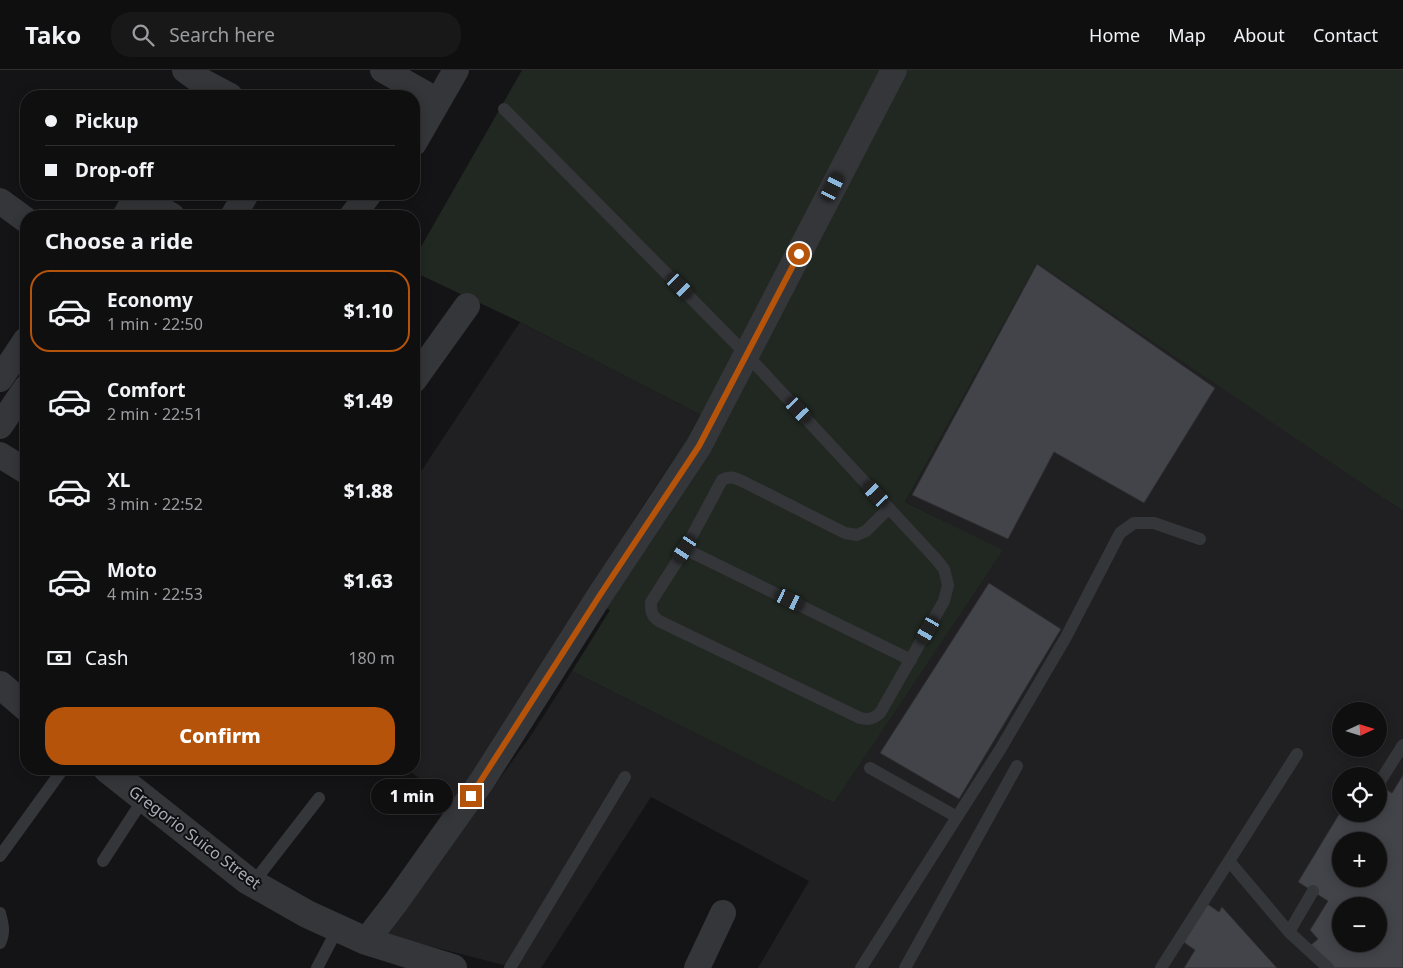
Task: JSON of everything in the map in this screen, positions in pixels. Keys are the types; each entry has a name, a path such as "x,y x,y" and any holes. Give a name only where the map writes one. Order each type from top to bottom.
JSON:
{"street":[{"path":"383,70 418,90"},
{"path":"420,132 456,70"},
{"path":"366,941 482,781 600,595 699,446 894,70"},
{"path":"192,79 217,90"},
{"path":"420,91 438,101"},
{"path":"357,210 364,200"},
{"path":"0,201 20,216"},
{"path":"133,202 155,210"},
{"path":"420,365 467,306"},
{"path":"0,379 20,349"},
{"path":"0,426 20,397"},
{"path":"0,454 20,467"},
{"path":"0,686 20,702"},
{"name":"Gregorio Suico Street","path":"114,775 247,880 308,914 366,941 452,968"},
{"path":"697,968 723,913"}],"lane":[{"path":"504,108 747,355 889,508 940,564 944,569 948,585 944,601 880,713 873,719 866,720 653,618 651,602 685,549 722,480 728,477 744,482 845,534 857,535 866,531 889,508"},
{"path":"861,968 1001,748 1066,637 1120,533 1134,523 1154,523 1200,539"},
{"path":"685,549 911,660"},
{"path":"1387,770 1403,745"},
{"path":"1161,968 1297,754"},
{"path":"905,968 1016,766"},
{"path":"870,768 957,817"},
{"path":"0,856 59,775"},
{"path":"510,968 625,777"},
{"path":"103,861 144,798"},
{"path":"253,883 319,798"},
{"path":"1229,861 1289,932 1328,968"},
{"path":"1289,932 1313,891"},
{"path":"0,913 4,924 3,938 0,943"},
{"path":"317,968 338,928"}],"shaded area":[{"path":"522,70 1403,70 1403,511 1037,263 905,502 1003,550 834,803 572,671 610,610 586,597 701,415 520,322 420,275 420,248"},
{"path":"1403,70 1403,467 1387,500 1403,511 1403,968 758,968 809,881 651,797 541,968 516,968 386,935 532,734 572,671 834,803 1002,550 905,502 1037,263"},
{"path":"520,322 701,415 456,801 415,775 420,775 420,473"}],"building":[{"path":"1037,264 1215,388 1144,503 1054,452 1008,539 912,495"},
{"path":"989,583 1061,629 959,799 880,753"},
{"path":"1403,775 1403,968 1333,968 1311,945 1318,939 1310,930 1328,901 1298,882 1334,822 1387,822 1387,790 1392,793"},
{"path":"1206,903 1219,912 1222,907 1277,968 1184,968 1195,950 1182,941"}],"route":[{"path":"471,796 600,595 699,446 799,254"}]}
